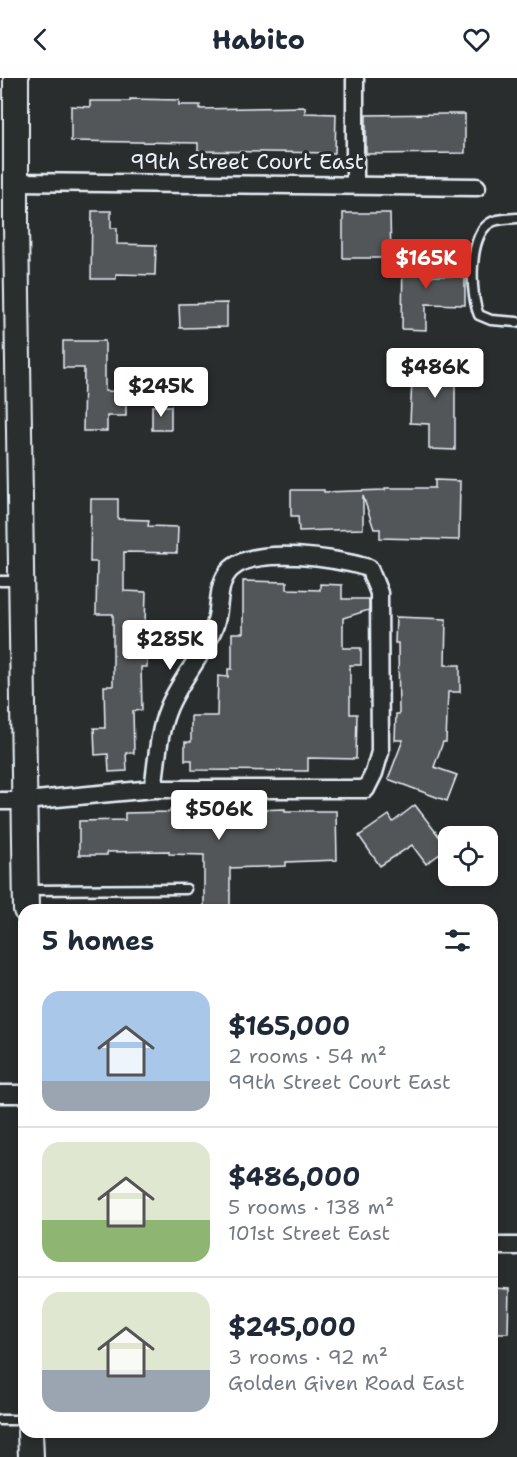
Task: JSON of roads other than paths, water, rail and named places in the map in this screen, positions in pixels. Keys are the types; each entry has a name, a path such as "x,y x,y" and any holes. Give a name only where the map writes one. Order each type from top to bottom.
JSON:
{"street":[{"path":"16,78 17,182 11,581 25,801 26,900"},
{"path":"355,78 355,185"},
{"name":"99th Street Court East","path":"17,182 477,187"},
{"path":"0,801 25,801 57,796 153,789 366,789 374,773 380,752 379,593 369,568 342,560 284,556 260,557 231,569 219,594 216,622 207,642 169,707 163,724 153,789"},
{"path":"0,1094 18,1094"},
{"path":"498,1246 517,1246"},
{"path":"30,1438 31,1457"}],"lane":[{"path":"517,218 492,221 483,228 473,256 474,304 479,315 491,320 517,322"},
{"path":"26,900 186,889"},
{"path":"0,1420 18,1420"}]}
